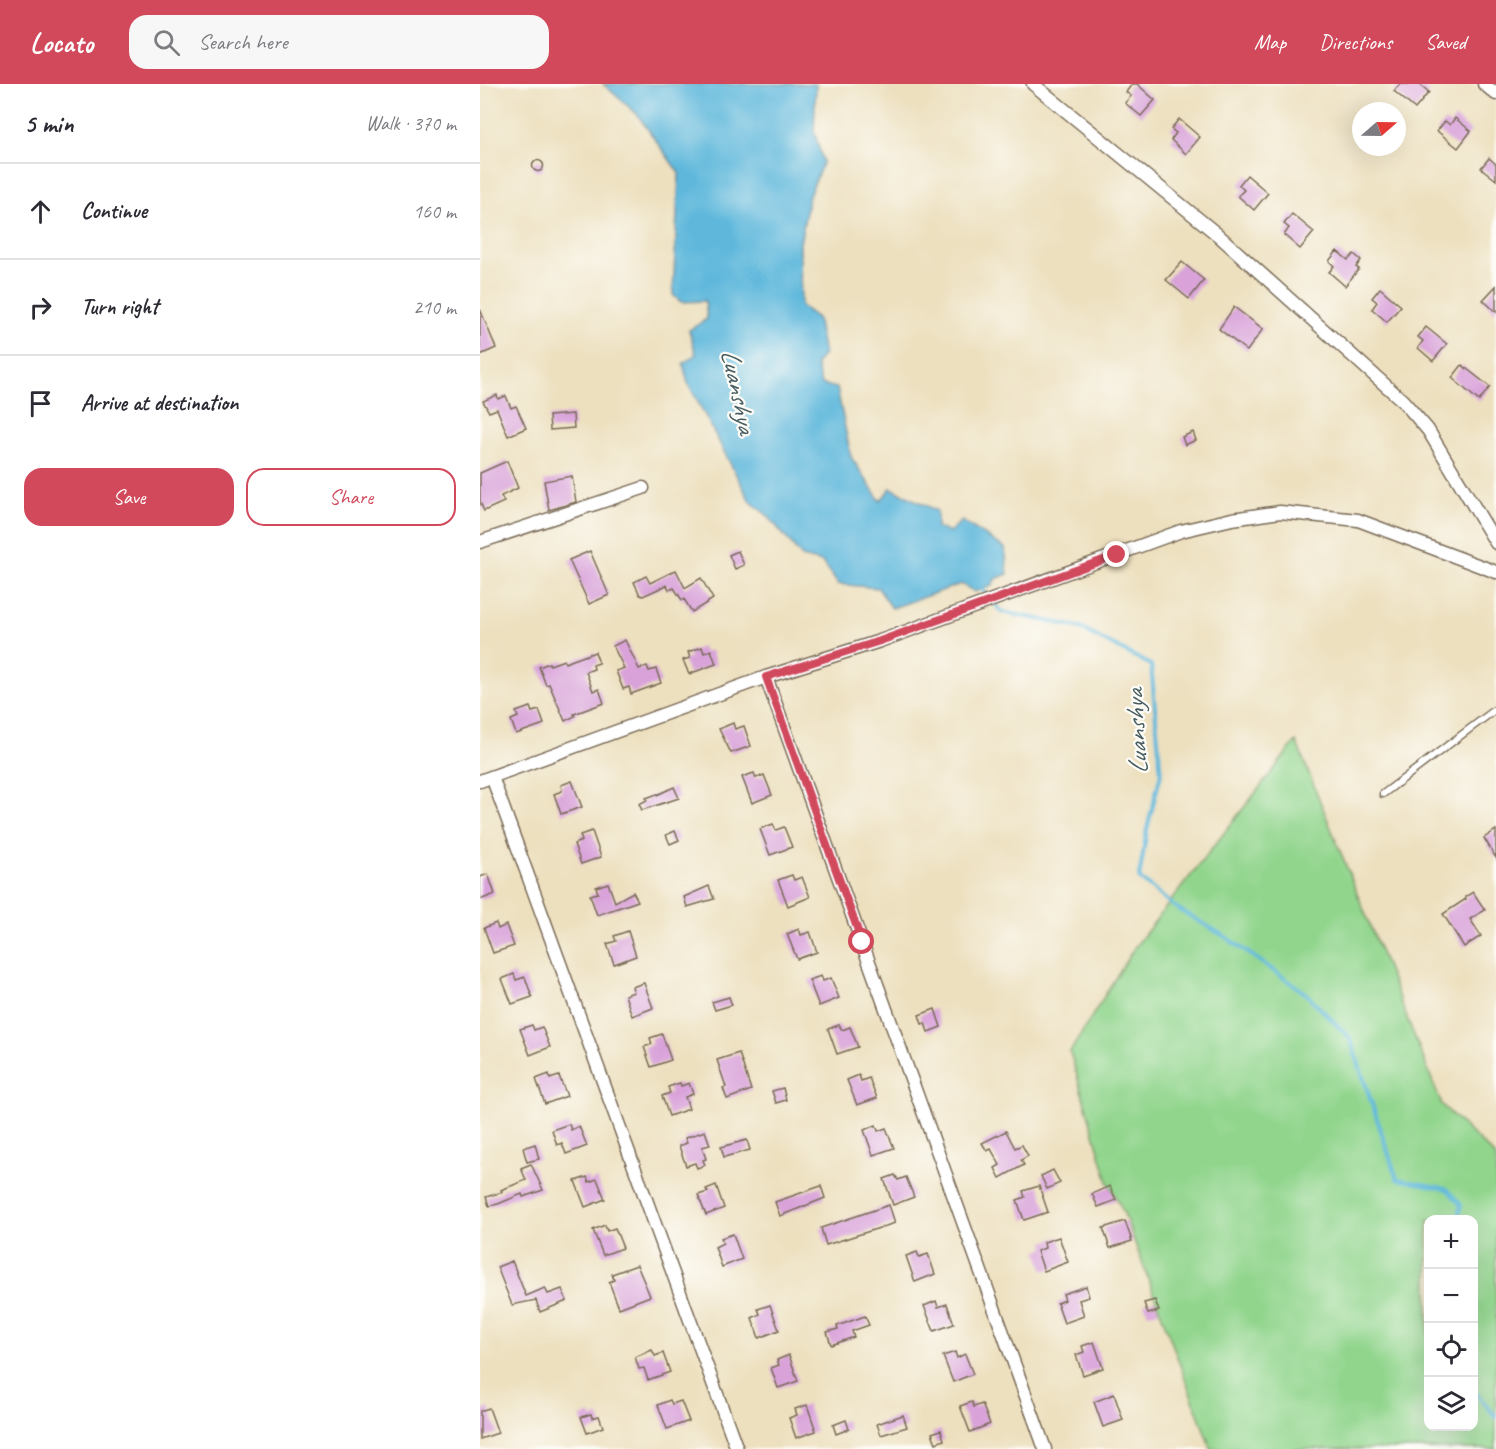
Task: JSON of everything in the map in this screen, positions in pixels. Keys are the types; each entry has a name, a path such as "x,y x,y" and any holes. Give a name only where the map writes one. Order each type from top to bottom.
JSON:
{"street":[{"path":"1033,84 1218,235 1403,401 1428,430 1496,543"},
{"path":"1484,84 1496,94"},
{"path":"480,542 643,488"},
{"path":"737,1449 486,779 766,677 880,641 1181,531 1232,519 1280,512 1358,520 1496,572"},
{"path":"766,677 1045,1449"}],"lane":[{"path":"1383,794 1496,709"}],"green space":[{"path":"1296,741 1442,1105 1496,1157 1496,1449 1211,1449 1124,1213 1108,1182 1070,1052 1134,948"}],"water":[{"path":"603,84 816,84 814,131 823,162 809,196 800,243 801,306 817,318 824,354 816,364 821,384 837,388 851,457 880,501 891,488 937,511 937,528 949,532 962,521 1005,548 1008,574 995,579 992,586 975,592 961,584 892,608 878,588 838,584 822,562 802,557 768,516 750,501 688,383 683,364 696,354 689,330 707,319 705,301 681,302 673,295 679,173 637,114"}],"building":[{"path":"1132,84 1137,84 1155,100 1141,116 1125,103 1131,96 1126,92"},
{"path":"1400,84 1419,84 1429,92 1415,109 1394,91"},
{"path":"1455,118 1471,131 1458,148 1437,131 1445,121 1450,125"},
{"path":"1179,119 1200,137 1186,154 1171,140 1176,133 1171,129"},
{"path":"1489,158 1496,164 1496,180 1481,168"},
{"path":"538,161 542,162 542,170 538,171 534,170 533,166 534,162"},
{"path":"1247,175 1268,193 1254,210 1238,196 1244,190 1239,185"},
{"path":"1292,214 1314,232 1300,249 1284,235 1289,228 1284,224"},
{"path":"1337,251 1348,260 1354,254 1361,260 1356,267 1359,269 1345,286 1329,272 1334,266 1329,261"},
{"path":"1182,262 1204,280 1189,299 1166,280"},
{"path":"1496,286 1496,312 1483,300"},
{"path":"1380,288 1401,306 1387,322 1372,309 1377,302 1372,298"},
{"path":"1234,307 1263,329 1247,351 1219,329"},
{"path":"480,309 496,348 480,355"},
{"path":"1426,327 1447,344 1433,361 1418,348 1423,341 1418,337"},
{"path":"1462,365 1490,387 1479,401 1452,378"},
{"path":"497,395 498,399 506,396 511,408 516,406 526,428 508,436 497,409 489,412 483,401"},
{"path":"573,414 574,428 550,430 549,416"},
{"path":"1193,432 1196,440 1185,445 1182,437"},
{"path":"507,461 518,488 501,496 504,502 484,511 480,502 480,473"},
{"path":"572,476 576,502 549,510 544,481"},
{"path":"590,551 609,595 589,604 569,560"},
{"path":"738,551 744,565 735,569 729,555"},
{"path":"676,570 685,588 701,578 713,599 692,612 674,588 669,590 667,585 643,596 640,595 634,582 646,576 650,583"},
{"path":"625,640 639,669 647,666 649,671 656,669 661,683 631,694 629,687 623,689 616,671 624,668 613,646"},
{"path":"702,647 704,653 711,650 716,664 689,674 683,660 690,658 688,652"},
{"path":"595,652 599,663 593,665 594,669 586,672 593,691 599,689 604,703 574,714 575,716 565,721 539,667 564,660 565,663"},
{"path":"530,707 532,712 539,710 544,724 516,734 511,720 518,717 516,712"},
{"path":"733,723 735,729 744,726 751,746 731,753 719,729"},
{"path":"754,773 756,778 764,775 772,795 752,803 742,777"},
{"path":"572,781 582,807 561,814 554,794 562,791 561,785"},
{"path":"674,787 679,798 642,810 639,804 647,800 646,798"},
{"path":"773,824 776,830 784,827 792,847 770,855 760,829"},
{"path":"1496,830 1496,858 1484,838"},
{"path":"592,831 601,857 581,864 574,844 582,841 580,835"},
{"path":"675,831 679,840 670,844 666,835"},
{"path":"488,874 495,894 480,900 480,877"},
{"path":"792,875 794,880 802,877 810,897 788,906 778,880"},
{"path":"608,883 615,902 633,892 638,901 597,915 590,895 598,893 596,887"},
{"path":"709,886 714,899 687,907 684,897"},
{"path":"1473,892 1485,910 1470,919 1481,936 1464,947 1443,914"},
{"path":"496,923 498,929 506,925 514,946 493,953 484,928"},
{"path":"799,929 801,935 810,932 817,952 797,959 787,934"},
{"path":"628,931 636,956 614,964 607,944 616,941 614,936"},
{"path":"514,974 516,980 525,977 532,997 512,1004 502,979"},
{"path":"821,976 823,981 831,978 839,998 819,1006 809,980"},
{"path":"644,983 653,1008 632,1016 625,995 634,992 632,987"},
{"path":"729,997 732,1005 715,1010 712,1002"},
{"path":"935,1009 941,1027 928,1032 919,1015"},
{"path":"532,1025 534,1030 542,1027 550,1047 530,1055 520,1029"},
{"path":"839,1025 842,1030 850,1027 858,1047 837,1054 828,1029"},
{"path":"662,1034 671,1060 651,1067 644,1047 652,1044 650,1038"},
{"path":"739,1053 751,1090 727,1099 723,1088 726,1087 717,1060"},
{"path":"549,1074 550,1079 559,1076 567,1096 545,1104 536,1079"},
{"path":"859,1075 861,1081 869,1078 877,1098 857,1105 847,1080"},
{"path":"680,1083 681,1086 689,1083 693,1094 685,1097 689,1109 669,1116 662,1096 670,1093 668,1087"},
{"path":"783,1088 786,1100 776,1103 772,1091"},
{"path":"569,1124 571,1130 579,1126 587,1146 566,1154 562,1143 557,1145 552,1130"},
{"path":"876,1125 878,1131 886,1128 894,1148 873,1155 864,1130"},
{"path":"705,1131 710,1145 702,1147 706,1159 703,1160 705,1165 697,1168 695,1163 686,1166 679,1146 687,1143 685,1138"},
{"path":"1006,1131 1015,1148 1022,1145 1028,1156 1021,1160 1024,1165 1000,1178 995,1168 1000,1165 991,1149 987,1151 982,1143"},
{"path":"747,1140 750,1150 724,1157 721,1147"},
{"path":"535,1144 539,1159 527,1162 523,1148"},
{"path":"531,1164 543,1190 523,1197 522,1194 489,1206 486,1197 526,1180 521,1168"},
{"path":"1053,1170 1060,1183 1047,1189 1041,1176"},
{"path":"895,1175 898,1180 906,1177 914,1197 893,1205 884,1179"},
{"path":"587,1177 589,1182 597,1179 605,1199 585,1207 575,1181"},
{"path":"716,1185 724,1208 706,1215 698,1195 708,1192 706,1189"},
{"path":"821,1186 825,1198 780,1216 775,1202"},
{"path":"1039,1186 1048,1212 1024,1220 1017,1200 1025,1197 1023,1191"},
{"path":"1110,1186 1116,1200 1098,1207 1092,1194"},
{"path":"889,1205 895,1223 826,1245 821,1228"},
{"path":"1125,1221 1132,1241 1110,1248 1103,1228"},
{"path":"605,1225 607,1231 615,1228 623,1248 603,1255 593,1230"},
{"path":"733,1234 742,1259 722,1267 715,1247 723,1243 721,1238"},
{"path":"1059,1237 1068,1262 1044,1271 1037,1251 1045,1248 1044,1242"},
{"path":"917,1252 919,1257 928,1254 935,1274 915,1282 906,1256"},
{"path":"512,1261 526,1296 545,1288 548,1294 562,1289 567,1301 540,1312 536,1300 512,1305 497,1267"},
{"path":"637,1265 650,1296 619,1308 609,1282 614,1280 612,1274"},
{"path":"1086,1286 1089,1297 1079,1300 1084,1316 1064,1323 1057,1303 1065,1300 1063,1294"},
{"path":"1155,1300 1159,1311 1148,1314 1144,1303"},
{"path":"936,1301 938,1307 947,1304 954,1324 934,1331 924,1306"},
{"path":"770,1305 779,1330 759,1338 752,1318 760,1314 758,1309"},
{"path":"865,1316 869,1325 852,1331 854,1337 831,1345 827,1332"},
{"path":"1094,1342 1103,1368 1083,1375 1076,1355 1084,1352 1082,1346"},
{"path":"652,1350 655,1356 663,1353 670,1372 648,1380 644,1368 639,1369 635,1357"},
{"path":"955,1352 957,1358 965,1354 973,1374 953,1382 943,1356"},
{"path":"789,1355 798,1381 778,1388 771,1368 779,1365 777,1360"},
{"path":"1114,1394 1123,1420 1103,1427 1094,1402"},
{"path":"670,1400 672,1404 681,1401 689,1421 667,1429 658,1405"},
{"path":"972,1402 974,1407 982,1404 990,1424 970,1432 960,1406"},
{"path":"807,1405 816,1431 796,1438 789,1418 797,1415 795,1409"},
{"path":"489,1408 498,1433 480,1439 480,1411"},
{"path":"591,1414 592,1418 599,1416 603,1427 587,1433 581,1417"},
{"path":"903,1415 907,1427 881,1435 877,1424"},
{"path":"846,1420 849,1429 836,1434 833,1425"},
{"path":"941,1430 944,1440 936,1443 932,1433"}],"waterway":[{"name":"Luanshya","path":"980,587 1002,612 1078,627 1151,665 1161,773 1147,829 1139,878 1175,907 1224,936 1304,992 1350,1038 1397,1179 1447,1189 1461,1205 1458,1215"},
{"name":"Luanshya","path":"1478,1395 1496,1417"}],"route":[{"path":"862,942 766,677 880,641 1117,555"}]}
